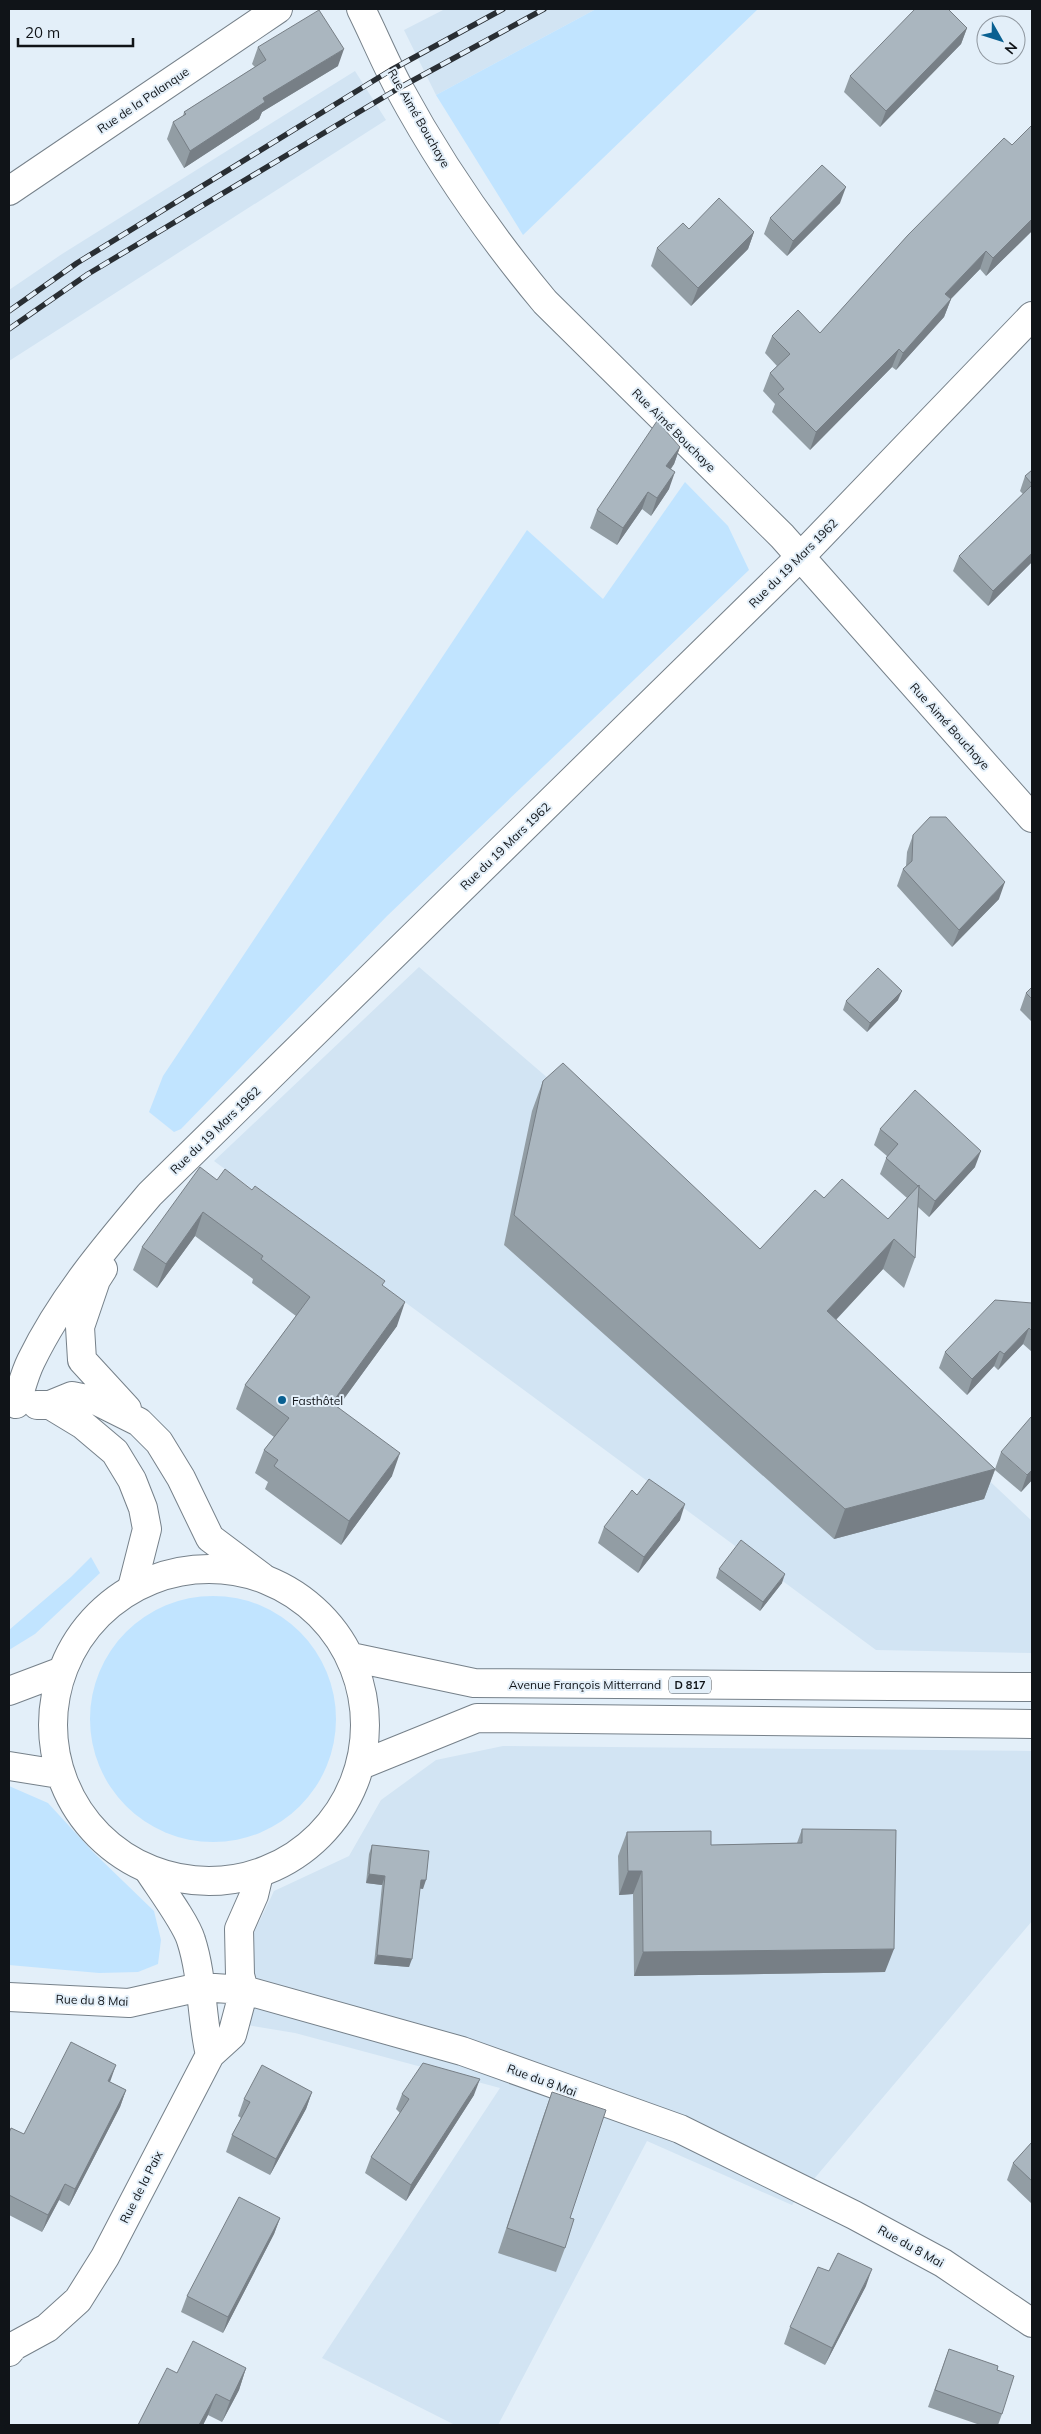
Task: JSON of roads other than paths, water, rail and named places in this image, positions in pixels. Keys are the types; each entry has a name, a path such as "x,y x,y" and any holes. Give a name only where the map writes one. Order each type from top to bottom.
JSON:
{"street":[{"name":"Rue de la Palanque","path":"9,191 278,9"},
{"name":"Rue Aimé Bouchaye","path":"361,9 399,88 452,176 512,262 545,302 801,556 1032,818"},
{"name":"Rue du 19 Mars 1962","path":"12,1405 30,1362 56,1316 89,1267 150,1194 801,556 1032,316"},
{"path":"150,1194 96,1280 80,1327 82,1360 158,1442 181,1478 210,1538 262,1577 298,1595 329,1623 351,1657 363,1692 366,1729 361,1765 340,1812 304,1850 259,1874 222,1882 185,1880 149,1871 110,1848 80,1815 59,1774 52,1723 62,1671 78,1638 102,1610 132,1588 174,1572 183,1571 219,1568 262,1577"},
{"path":"12,1405 50,1405 72,1396 106,1405 142,1425"},
{"path":"50,1405 82,1425 115,1452 132,1480 143,1508 147,1529 132,1588"},
{"name":"Avenue François Mitterrand","path":"351,1657 474,1684 1032,1687"},
{"path":"9,1691 62,1671"},
{"path":"361,1765 477,1718 1032,1724"},
{"path":"9,1766 59,1774"},
{"path":"149,1871 191,1939 200,1987 204,2030 210,2054 232,2035 244,1990 240,1975 239,1929 254,1895 259,1874"},
{"name":"Rue du 8 Mai","path":"9,1996 129,2003 200,1987 244,1990 462,2051 680,2129 854,2215 943,2263 1032,2323"},
{"name":"Rue de la Paix","path":"9,2352 14,2346 47,2328 78,2300 105,2257 210,2054"}],"railway":[{"path":"9,311 77,263 391,70 503,9"},
{"path":"9,329 88,274 399,88 544,9"}],"place":[{"name":"Fasthôtel","path":"282,1400"}]}
